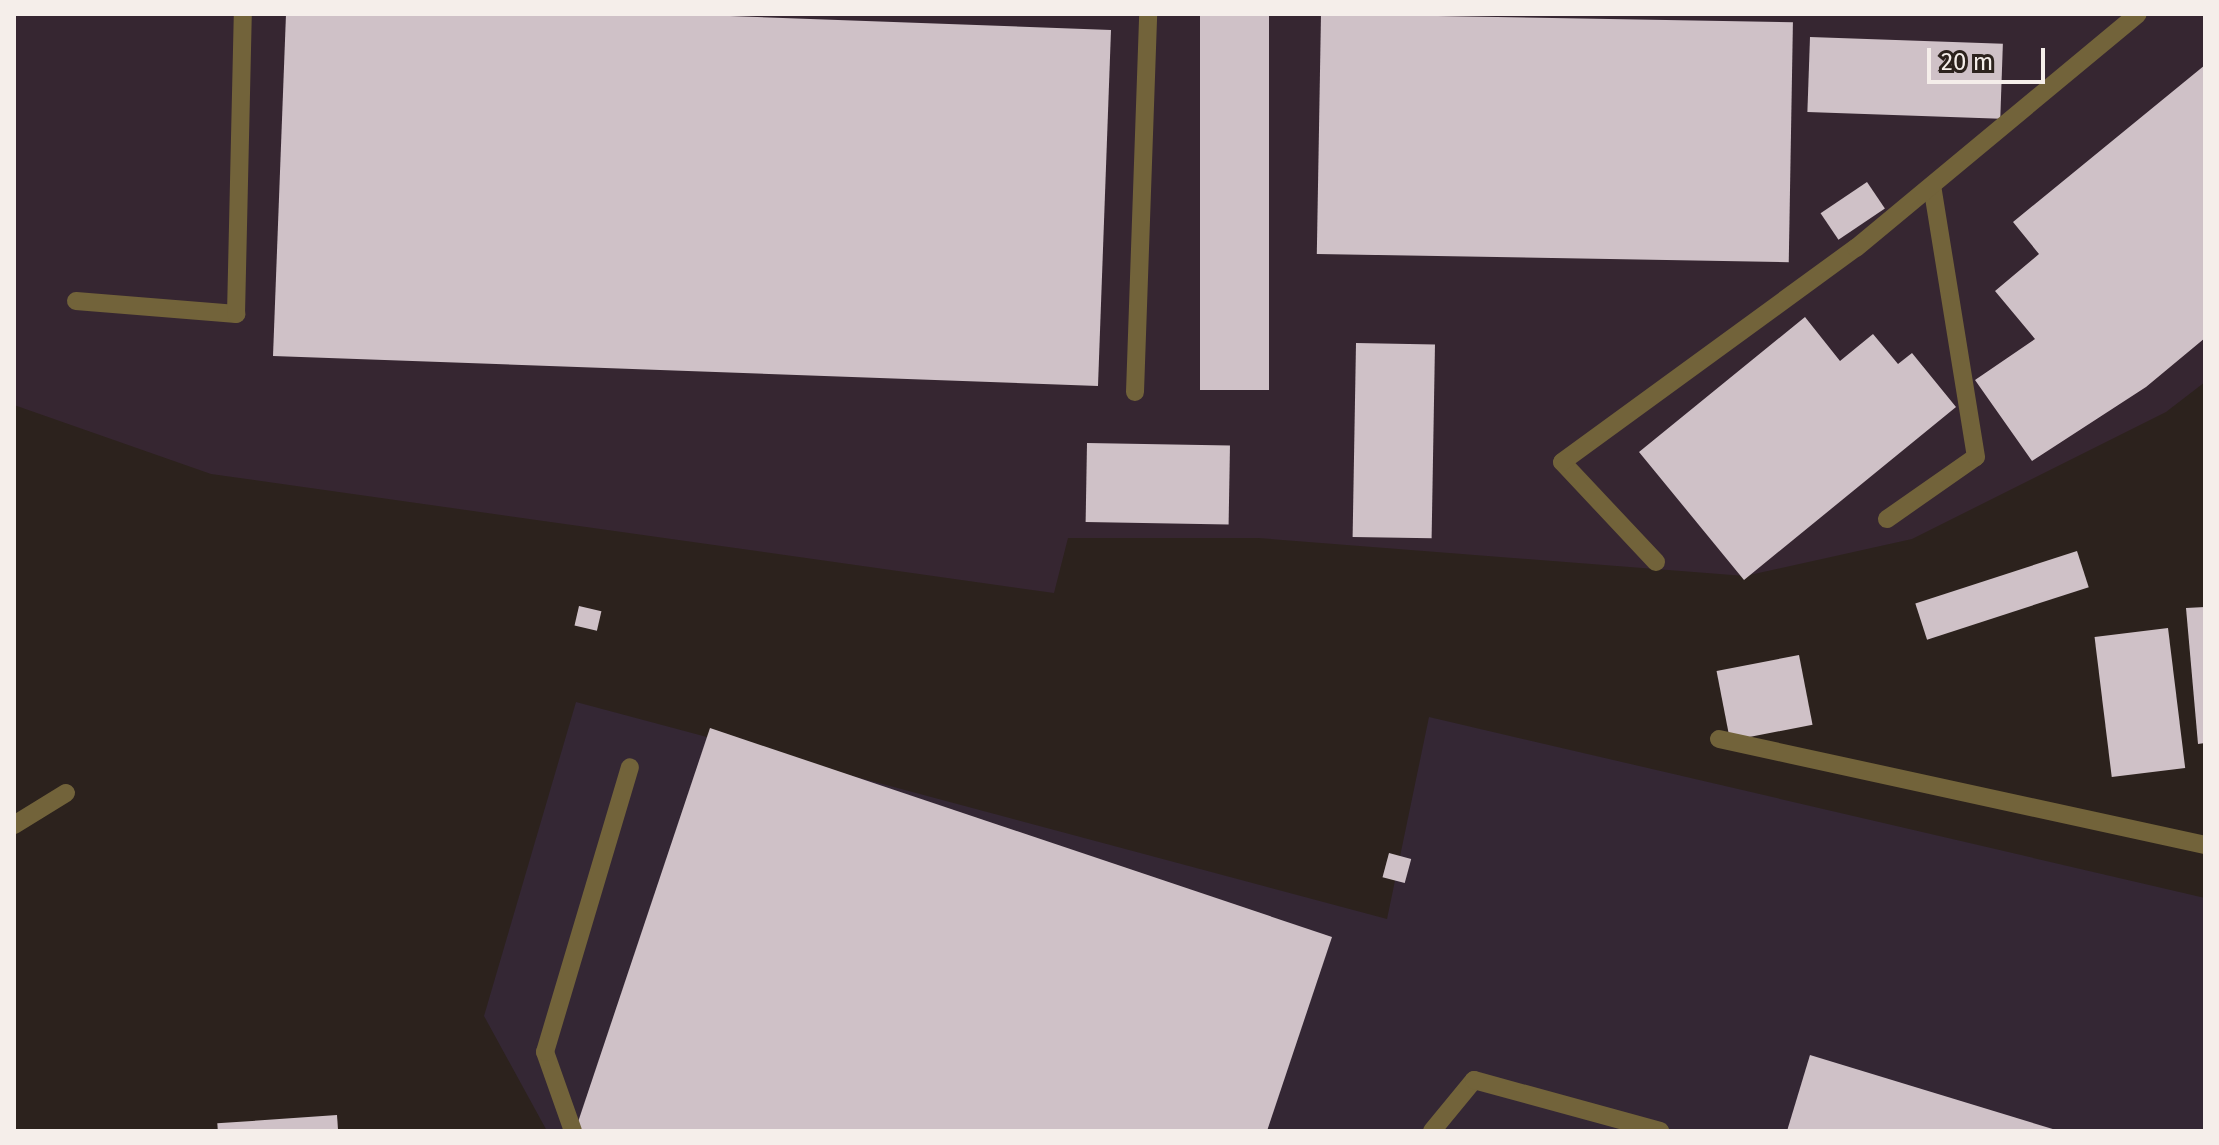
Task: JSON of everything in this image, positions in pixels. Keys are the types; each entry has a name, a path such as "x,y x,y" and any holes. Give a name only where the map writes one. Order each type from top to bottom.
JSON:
{"lane":[{"path":"76,301 236,314 243,14"},
{"path":"1135,392 1148,14"},
{"path":"1656,562 1562,462 1856,248 2138,14"},
{"path":"1887,519 1976,457 1932,186"},
{"path":"1719,739 2205,845"},
{"path":"573,1131 545,1052 630,767"},
{"path":"14,825 66,793"},
{"path":"1432,1131 1474,1080 1660,1131"}],"shaded area":[{"path":"14,14 2205,14 2205,382 2166,412 1912,539 1745,576 1258,538 1068,538 1054,593 211,474 14,405"},
{"path":"576,702 1387,919 1429,717 2205,898 2205,1131 547,1131 484,1016"}],"building":[{"path":"286,14 676,14 1111,30 1098,386 273,356"},
{"path":"1200,14 1269,14 1269,390 1200,390"},
{"path":"1321,14 1793,22 1789,262 1317,254"},
{"path":"1810,37 2003,44 2000,119 1807,112"},
{"path":"2205,65 2205,338 2146,387 2032,461 1975,380 2035,339 1995,291 2039,254 2013,222"},
{"path":"1867,182 1885,209 1838,240 1821,213"},
{"path":"1805,317 1840,361 1873,334 1898,364 1912,353 1956,407 1744,580 1639,452"},
{"path":"1356,343 1435,344 1432,538 1353,537"},
{"path":"1087,443 1230,445 1229,524 1086,522"},
{"path":"2077,551 2089,587 1927,640 1915,604"},
{"path":"579,606 601,611 597,631 575,625"},
{"path":"2205,607 2205,743 2198,744 2186,608"},
{"path":"2168,628 2185,768 2112,777 2095,637"},
{"path":"1799,655 1813,725 1730,741 1717,671"},
{"path":"710,728 1332,937 1267,1131 575,1131"},
{"path":"1389,853 1411,859 1405,883 1383,877"},
{"path":"1810,1055 2056,1130 2056,1131 1787,1131"},
{"path":"337,1115 338,1131 218,1131 217,1123"}]}
